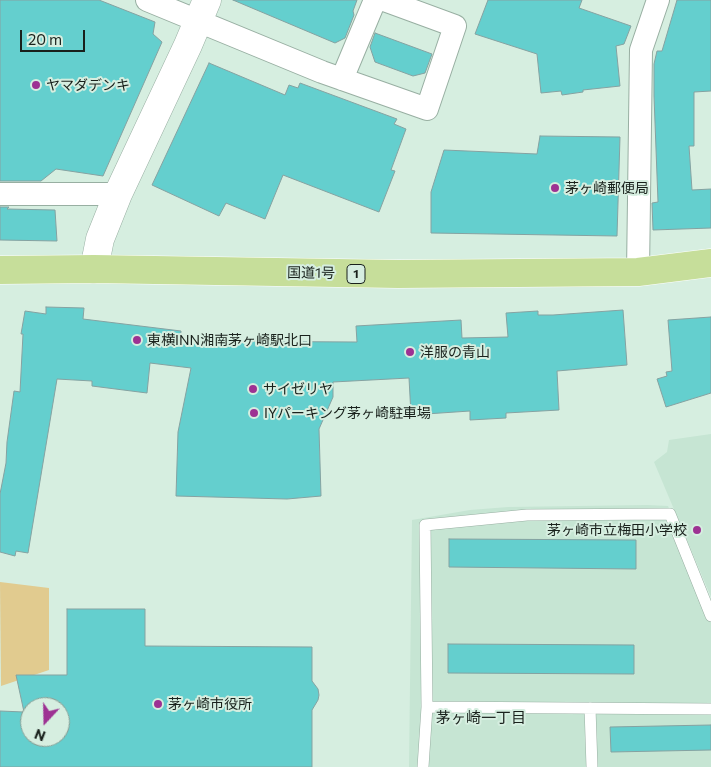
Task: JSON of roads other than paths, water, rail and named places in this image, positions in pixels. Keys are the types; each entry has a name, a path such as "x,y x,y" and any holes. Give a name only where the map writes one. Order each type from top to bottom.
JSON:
{"highway":[{"name":"国道1号","path":"0,270 398,274 638,272 711,263"}],"street":[{"path":"147,0 203,10 342,79 427,108 455,26 384,0"},
{"path":"342,79 375,0"},
{"path":"638,272 641,50 658,0"},
{"path":"94,270 100,239 118,194 203,10"},
{"path":"0,194 118,194"}],"lane":[{"path":"423,767 427,707 425,525 527,515 670,514 711,616"},
{"path":"427,707 711,709"},
{"path":"590,708 592,767"}],"place":[{"name":"ヤマダデンキ","path":"36,85"},
{"name":"茅ヶ崎郵便局","path":"555,188"},
{"name":"東横INN湘南茅ヶ崎駅北口","path":"137,340"},
{"name":"洋服の青山","path":"410,352"},
{"name":"サイゼリヤ","path":"253,389"},
{"name":"IYパーキング茅ヶ崎駐車場","path":"254,413"},
{"name":"茅ヶ崎市立梅田小学校","path":"697,530"},
{"name":"茅ヶ崎市役所","path":"158,704"}],"district":[{"name":"茅ヶ崎一丁目","path":"481,718"}]}
